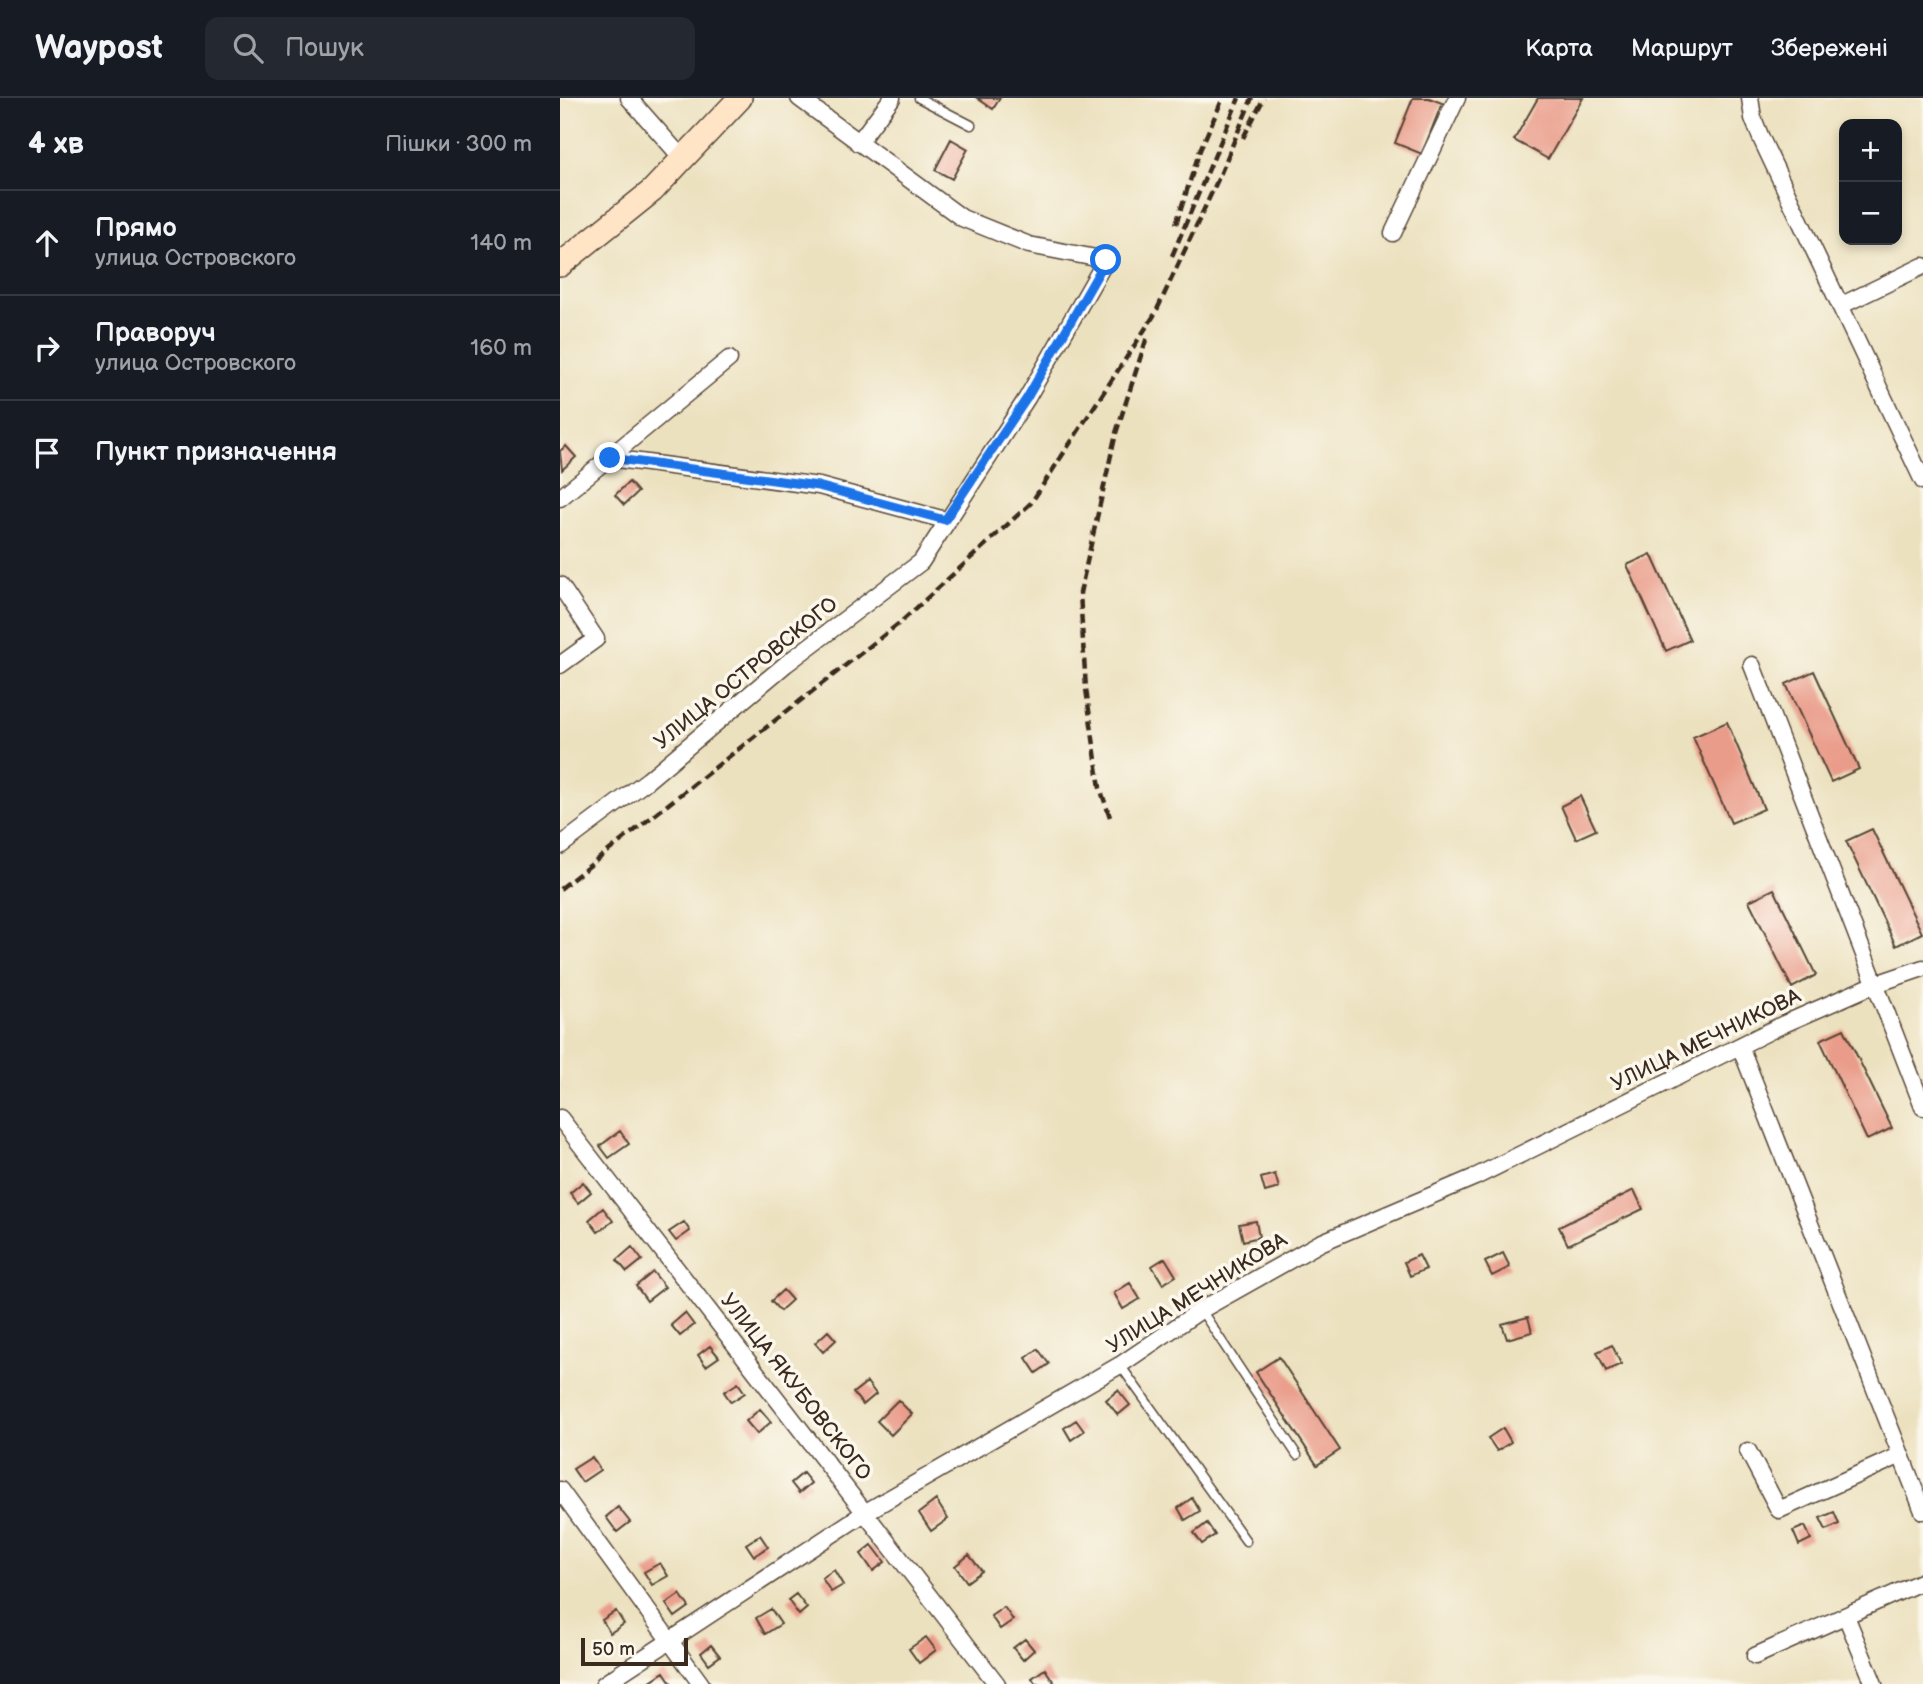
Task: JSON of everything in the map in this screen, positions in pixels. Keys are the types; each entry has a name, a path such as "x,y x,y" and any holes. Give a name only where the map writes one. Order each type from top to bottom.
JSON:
{"street":[{"path":"629,98 681,158"},
{"path":"560,265 652,191 740,98"},
{"path":"799,98 858,143 892,98"},
{"path":"1393,233 1457,98"},
{"path":"1750,98 1753,118 1761,138 1923,481"},
{"name":"УЛИЦА ОСТРОВСКОГО","path":"560,846 648,780 786,664 921,562 945,520 1027,398 1106,260 1029,245 962,218 858,143"},
{"path":"1840,306 1923,266"},
{"path":"560,498 729,359"},
{"path":"610,458 818,486 945,520"},
{"path":"560,586 596,639 560,665"},
{"path":"1752,665 1873,985 1923,1107"},
{"name":"УЛИЦА МЕЧНИКОВА","path":"604,1684 866,1512 1120,1366 1201,1310 1320,1243 1475,1177 1740,1046 1873,985 1923,968"},
{"path":"1740,1046 1923,1511"},
{"name":"УЛИЦА ЯКУБОВСКОГО","path":"560,1118 997,1684"},
{"path":"1748,1451 1780,1510 1901,1455"},
{"path":"560,1490 701,1684"},
{"path":"1755,1656 1923,1581"},
{"path":"1846,1616 1874,1684"}],"lane":[{"path":"919,98 971,125"},
{"path":"1201,1310 1297,1455"},
{"path":"1120,1366 1246,1541"}],"building":[{"path":"977,98 1000,98 993,109"},
{"path":"1413,98 1429,98 1442,103 1422,154 1395,143"},
{"path":"1538,98 1583,98 1548,159 1514,140"},
{"path":"951,139 968,149 952,179 935,170"},
{"path":"566,446 576,457 562,470 560,451"},
{"path":"629,482 638,492 624,505 615,495"},
{"path":"1651,554 1690,640 1666,651 1627,565"},
{"path":"1814,671 1859,769 1831,782 1786,684"},
{"path":"1727,722 1764,809 1731,823 1693,737"},
{"path":"1580,796 1596,830 1576,839 1561,806"},
{"path":"1872,829 1922,933 1896,946 1846,841"},
{"path":"1774,889 1816,975 1792,988 1749,901"},
{"path":"1844,1029 1892,1128 1867,1140 1820,1040"},
{"path":"620,1131 629,1144 609,1158 600,1146"},
{"path":"1275,1174 1279,1188 1265,1192 1261,1178"},
{"path":"583,1182 591,1192 578,1203 570,1193"},
{"path":"1634,1190 1643,1209 1568,1245 1559,1227"},
{"path":"603,1208 613,1221 598,1232 589,1220"},
{"path":"1256,1221 1259,1237 1243,1241 1239,1224"},
{"path":"684,1222 690,1231 676,1241 669,1232"},
{"path":"632,1247 642,1260 627,1272 617,1260"},
{"path":"1503,1253 1510,1267 1492,1276 1485,1262"},
{"path":"1419,1255 1426,1269 1410,1276 1404,1262"},
{"path":"1165,1258 1176,1276 1163,1284 1152,1266"},
{"path":"653,1272 665,1287 647,1301 636,1286"},
{"path":"1130,1283 1140,1299 1123,1309 1114,1293"},
{"path":"783,1290 792,1300 780,1311 771,1301"},
{"path":"685,1313 694,1325 680,1336 671,1325"},
{"path":"1528,1317 1532,1332 1507,1339 1502,1324"},
{"path":"828,1331 836,1340 823,1352 815,1343"},
{"path":"1612,1345 1621,1364 1606,1371 1597,1352"},
{"path":"710,1346 719,1357 706,1366 698,1355"},
{"path":"1038,1349 1049,1364 1036,1373 1026,1358"},
{"path":"1279,1357 1340,1450 1317,1465 1256,1372"},
{"path":"867,1382 876,1394 863,1405 853,1393"},
{"path":"738,1383 745,1393 731,1402 724,1392"},
{"path":"1118,1390 1130,1405 1118,1415 1106,1400"},
{"path":"898,1400 912,1414 891,1435 877,1421"},
{"path":"760,1409 771,1422 757,1434 746,1421"},
{"path":"1076,1420 1084,1431 1071,1440 1064,1428"},
{"path":"1503,1428 1511,1442 1497,1451 1488,1438"},
{"path":"592,1457 600,1470 582,1482 573,1469"},
{"path":"803,1473 811,1483 799,1493 791,1483"},
{"path":"1192,1498 1200,1511 1185,1520 1178,1508"},
{"path":"936,1500 948,1519 931,1531 919,1513"},
{"path":"618,1507 630,1522 617,1532 606,1517"},
{"path":"1834,1512 1839,1524 1826,1530 1820,1518"},
{"path":"1207,1523 1215,1535 1202,1544 1194,1533"},
{"path":"1805,1526 1811,1539 1799,1545 1793,1531"},
{"path":"760,1535 768,1547 754,1556 746,1544"},
{"path":"872,1545 885,1562 873,1571 861,1554"},
{"path":"969,1555 982,1571 967,1582 955,1566"},
{"path":"660,1563 668,1576 652,1585 644,1572"},
{"path":"834,1570 843,1585 831,1592 822,1578"},
{"path":"680,1594 689,1607 675,1617 666,1604"},
{"path":"796,1594 807,1608 799,1615 788,1600"},
{"path":"1004,1607 1013,1620 1000,1629 991,1616"},
{"path":"771,1609 781,1624 765,1634 756,1618"},
{"path":"616,1611 624,1624 610,1633 602,1620"},
{"path":"926,1637 936,1650 919,1663 909,1649"},
{"path":"1025,1639 1034,1650 1023,1660 1013,1648"},
{"path":"711,1645 720,1656 709,1664 701,1653"},
{"path":"1045,1669 1055,1684 1036,1684 1032,1678"},
{"path":"664,1672 672,1684 649,1682"}],"railway":[{"path":"1176,224 1200,150 1223,98"},
{"path":"1172,256 1239,98"},
{"path":"560,889 902,621 1031,503 1155,314 1220,175 1252,98"},
{"path":"1243,138 1264,98"},
{"path":"1110,817 1100,788 1086,689 1080,593 1116,433 1147,337"}],"route":[{"path":"610,458 818,486 945,520 1027,398 1106,260"}]}
